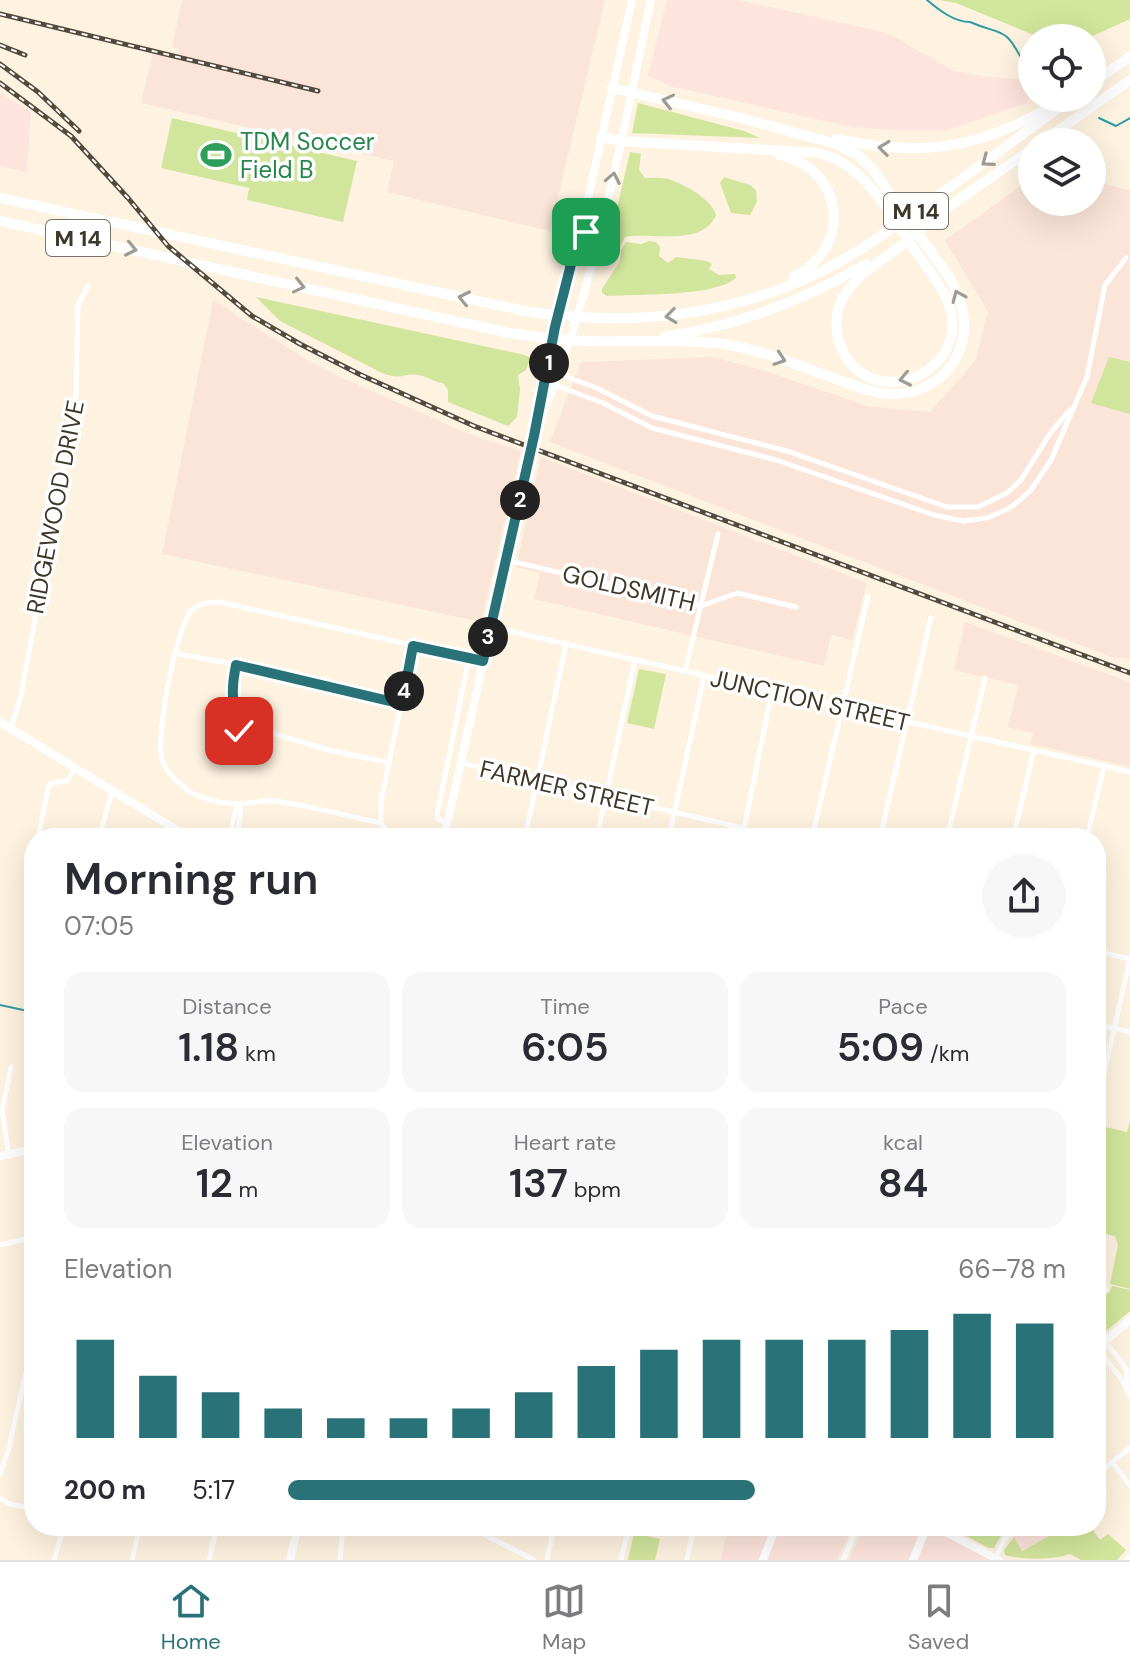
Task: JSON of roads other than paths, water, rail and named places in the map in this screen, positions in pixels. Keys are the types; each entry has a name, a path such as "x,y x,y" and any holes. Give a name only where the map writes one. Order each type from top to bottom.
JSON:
{"highway":[{"path":"1106,74 1130,57"},
{"path":"1062,128 1130,80"},
{"path":"612,88 775,127 836,144 853,152 873,170 959,296 965,331 952,365 933,383 913,392 897,394 879,393 763,353 732,346 704,342 620,341"},
{"path":"775,127 884,148 940,148 995,135 1042,112"},
{"name":"M 14","path":"0,198 541,313 594,319 642,319 677,316 747,300 815,274 862,248 1052,112"},
{"path":"601,137 620,141 806,152 830,157 852,168 889,213 916,251 949,305 952,322 949,341 937,363 917,377 899,382 874,379 858,370 843,350 837,333 839,307 858,278 902,246 930,220"},
{"path":"729,148 802,162 817,173 826,186 834,211 831,238 816,262 798,275 747,300"},
{"name":"M 14","path":"0,221 533,337 620,341 710,328 806,297 867,264 1018,159"}],"main road":[{"path":"446,828 564,290 588,199 632,0"},
{"path":"534,436 583,301 608,203 651,0"},
{"path":"618,63 626,71 636,71"},
{"path":"588,199 590,211 595,215 600,214 608,203"},
{"path":"579,233 586,232 592,236 586,288"},
{"path":"564,290 571,302 583,301"},
{"path":"0,722 174,828"},
{"path":"4,1155 24,1151"},
{"path":"1106,1339 1130,1320"},
{"path":"290,1560 296,1536"},
{"path":"763,1560 772,1536"},
{"path":"913,1560 923,1536"},
{"path":"953,1536 996,1559"}],"street":[{"path":"546,377 554,385 615,409 652,428 776,460 951,519 987,518 1008,509 1031,490 1051,460 1091,365 1105,285 1126,258"},
{"name":"RIDGEWOOD DRIVE","path":"11,729 21,695 76,395 78,305 88,286"},
{"path":"562,362 563,371 569,378 652,416 779,449 953,507 978,507 1001,498 1021,480 1051,432 1074,405"},
{"path":"615,409 620,399"},
{"path":"694,439 697,428"},
{"path":"776,460 779,449"},
{"path":"1040,453 1051,460"},
{"path":"852,486 856,475"},
{"path":"951,519 953,507"},
{"path":"685,671 718,534"},
{"name":"GOLDSMITH","path":"506,560 701,606 737,593 796,607"},
{"path":"814,828 868,596"},
{"path":"381,823 275,801 237,804 210,801 186,789 172,776 162,761 160,742 175,653 185,620 196,607 210,602 230,603 483,661"},
{"path":"882,828 931,617"},
{"name":"JUNCTION STREET","path":"490,626 1130,772"},
{"path":"527,828 566,644"},
{"path":"384,828 381,823 381,801 413,646"},
{"path":"175,653 402,704"},
{"path":"447,822 439,820 437,815 469,658"},
{"path":"599,828 635,660"},
{"path":"236,665 232,693 235,711 251,727 325,749 390,763"},
{"path":"671,828 704,676"},
{"path":"949,828 985,678"},
{"path":"743,828 772,692"},
{"path":"235,711 221,733 223,740 227,742 239,731 251,727"},
{"path":"1015,828 1034,750"},
{"name":"FARMER STREET","path":"460,763 739,828"},
{"path":"1089,828 1104,766"},
{"path":"40,828 48,788 51,783 67,781 75,768"},
{"path":"101,828 112,790"},
{"path":"231,828 237,804"},
{"path":"237,804 241,810 238,828"},
{"path":"1106,953 1130,959 1106,1064"},
{"path":"1106,1026 1130,1032"},
{"path":"4,1155 2,1111 11,1067"},
{"path":"0,1244 24,1239"},
{"path":"1106,1350 1126,1368 1129,1392"},
{"path":"1106,1359 1121,1376 1129,1392"},
{"path":"0,1474 24,1381"},
{"path":"1106,1467 1130,1448"},
{"path":"1112,1462 1130,1485"},
{"path":"0,1498 9,1504 24,1507"},
{"path":"54,1560 61,1536"},
{"path":"132,1560 138,1536"},
{"path":"209,1560 215,1536"},
{"path":"340,1560 342,1536"},
{"path":"487,1536 534,1560"},
{"path":"547,1560 552,1536"},
{"path":"621,1560 627,1536"},
{"path":"687,1560 692,1536"},
{"path":"843,1560 854,1536"},
{"path":"996,1559 1008,1536"}],"waterway":[{"path":"927,0 953,18 1002,33 1018,53"},
{"path":"1099,118 1116,126 1130,118"},
{"path":"0,1005 24,1010"}],"railway":[{"path":"0,14 318,91"},
{"path":"0,45 25,55"},
{"path":"0,64 38,92 79,131"},
{"path":"0,83 71,136 168,246 252,316 300,344 474,426 1130,673"}],"place":[{"name":"TDM Soccer Field B","path":"216,155"}]}
